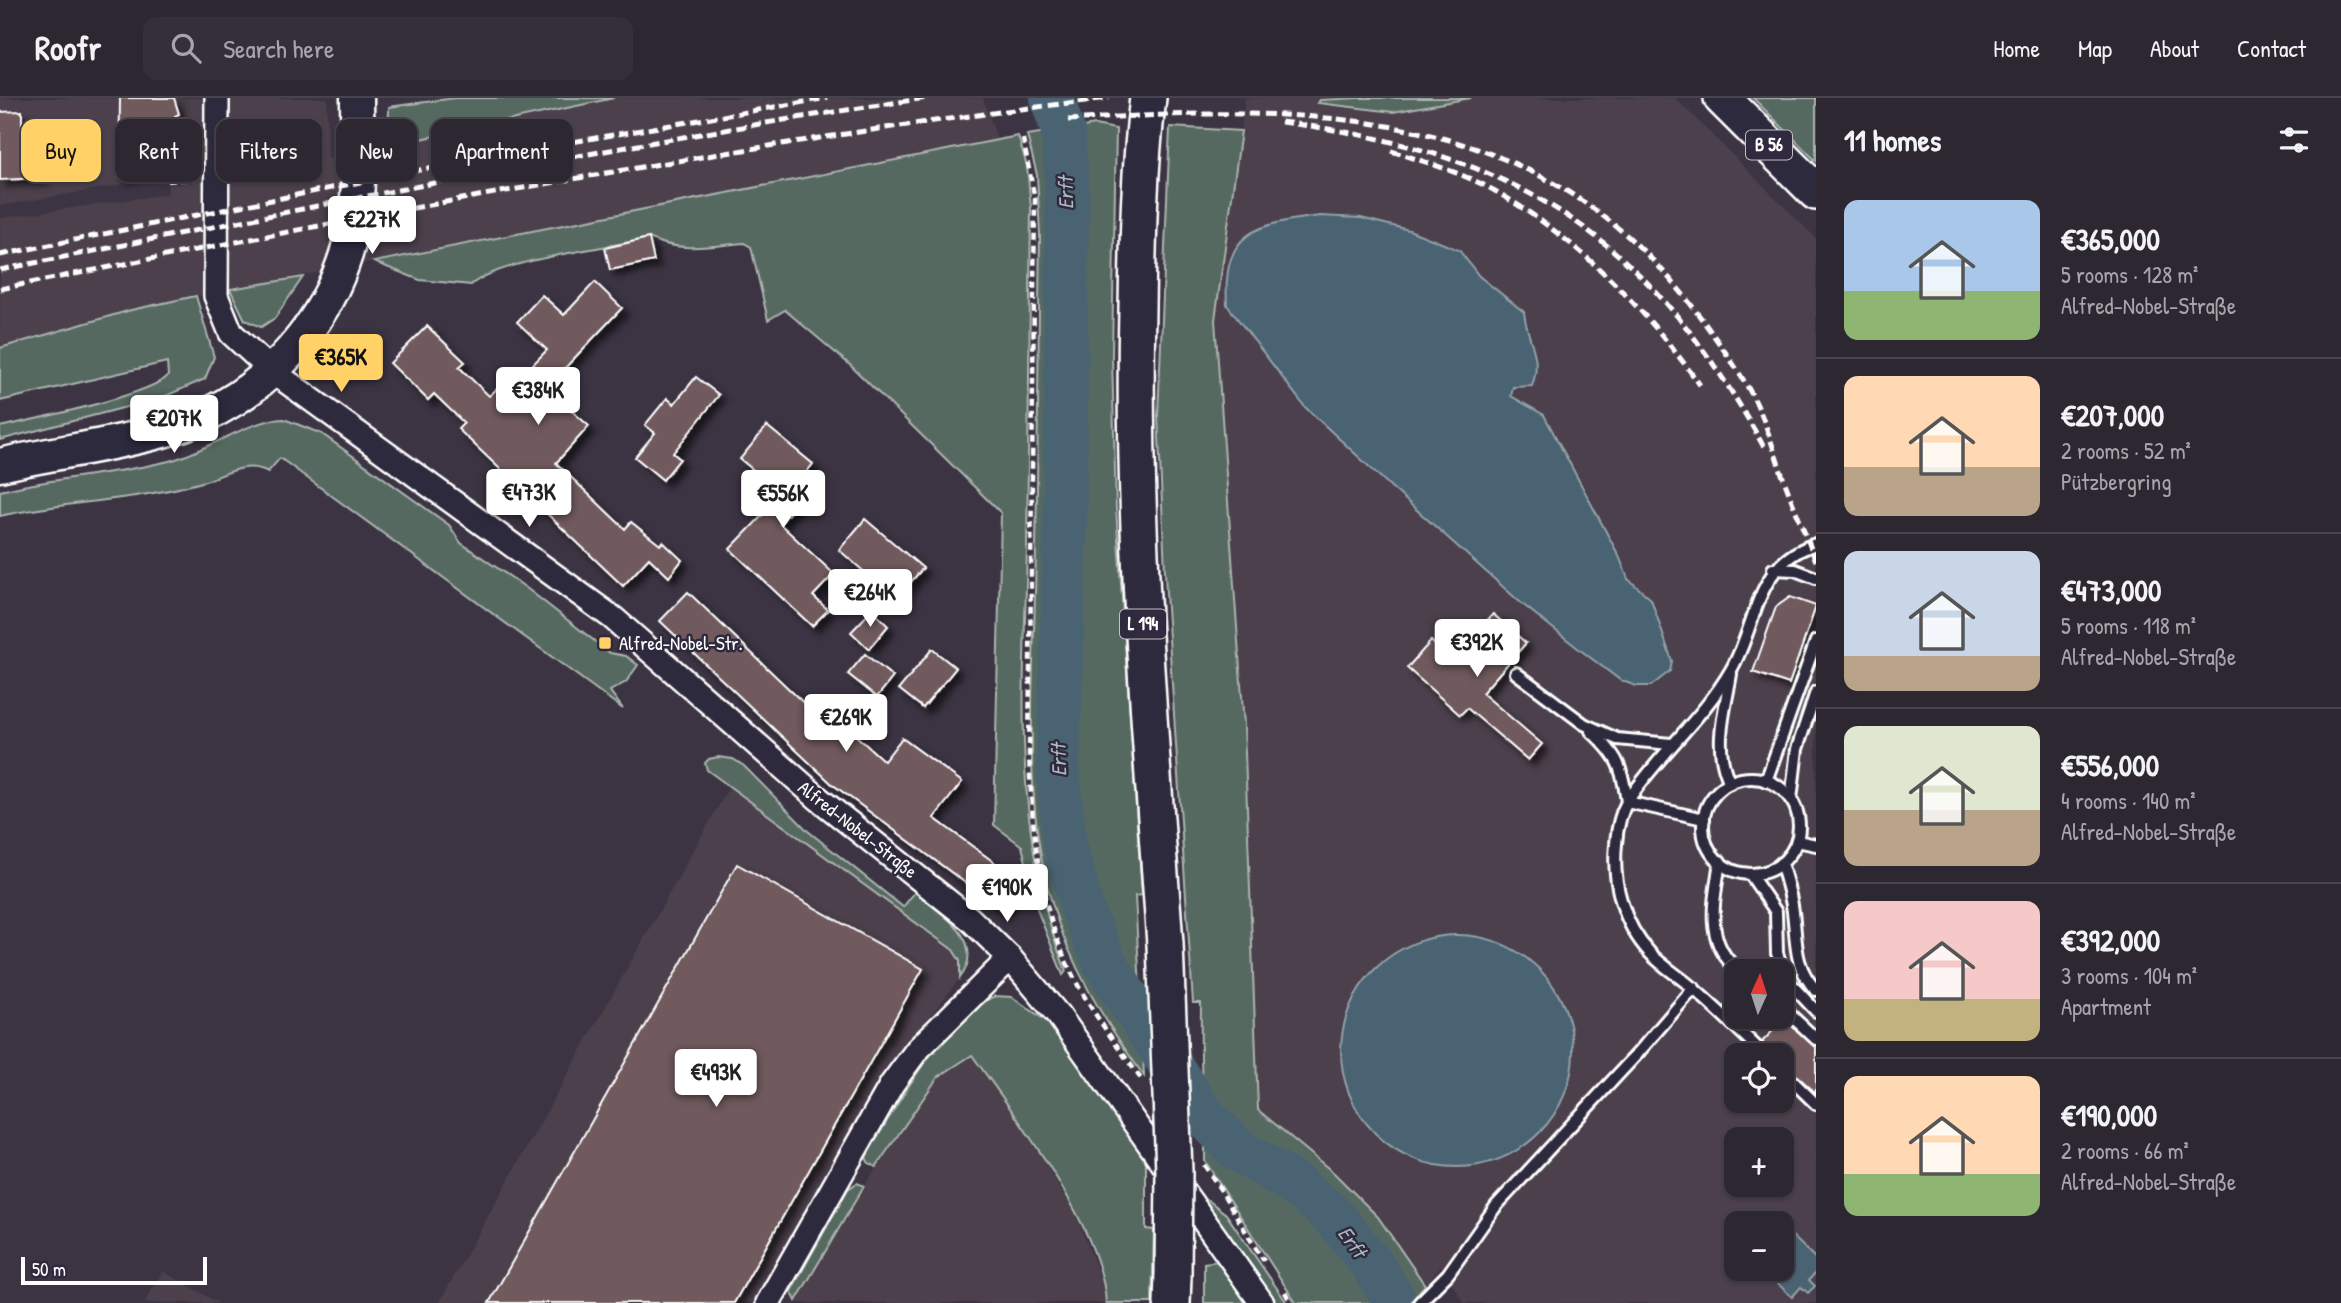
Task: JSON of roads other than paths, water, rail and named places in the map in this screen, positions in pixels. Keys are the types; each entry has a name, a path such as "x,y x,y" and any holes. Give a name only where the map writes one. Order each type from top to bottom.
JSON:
{"main road":[{"path":"0,465 169,429 228,404 272,371 303,339 315,321 337,278 348,248 358,185 357,98"},
{"name":"L 194","path":"1148,98 1140,183 1134,432 1141,600 1165,944 1173,1157 1172,1290"},
{"name":"B 56","path":"1721,98 1816,192"}],"street":[{"name":"Alfred-Nobel-Straße","path":"217,98 218,304 231,333 272,371 613,618 802,784 940,894 1010,958 1085,1051 1262,1303"},
{"path":"768,1303 892,1084 916,1050 1010,958"}],"lane":[{"path":"1752,1043 1694,988 1650,953 1622,906 1616,880 1617,834 1627,802 1671,744 1713,697 1732,668 1773,569 1794,552 1816,544"},
{"path":"1773,569 1795,570 1816,578"},
{"path":"1766,781 1816,641"},
{"path":"1730,783 1723,768 1719,738 1732,668"},
{"path":"1516,673 1584,724 1614,751 1619,761 1627,802"},
{"path":"1791,800 1797,749 1816,692"},
{"path":"1584,724 1616,739 1671,744"},
{"path":"1748,778 1766,781 1779,787 1791,800 1799,822 1797,841 1781,863 1769,871 1750,874 1736,871 1720,862 1706,842 1704,819 1713,797 1730,783 1748,778"},
{"path":"1627,802 1704,819"},
{"path":"1797,841 1816,845"},
{"path":"1720,862 1713,913 1714,936 1726,959"},
{"path":"1781,863 1793,912 1797,961 1805,979 1816,990"},
{"path":"1750,874 1776,912 1777,953 1785,978 1816,1011"},
{"path":"1419,1303 1448,1274 1496,1206 1639,1054 1694,988"},
{"path":"1794,1018 1816,1039"},
{"path":"1794,1083 1816,1104"}],"water":[{"path":"1320,216 1361,218 1409,230 1459,250 1479,276 1524,312 1535,357 1535,375 1532,386 1513,387 1511,396 1544,415 1619,556 1628,579 1651,599 1672,661 1670,671 1651,686 1636,686 1620,680 1579,649 1521,603 1391,487 1305,407 1227,305 1230,261 1237,246 1248,235 1278,223"},
{"path":"1446,935 1468,935 1491,940 1522,954 1547,977 1568,1017 1573,1051 1571,1074 1559,1106 1547,1125 1531,1141 1491,1162 1468,1167 1446,1167 1423,1162 1392,1148 1367,1125 1346,1085 1341,1062 1341,1040 1346,1017 1360,986 1383,961 1423,940"},
{"path":"1794,1238 1816,1259 1816,1272 1809,1280 1815,1286 1808,1293 1801,1287 1792,1297 1775,1281 1794,1281"}],"waterway":[{"name":"Erft","path":"1052,98 1063,131 1067,185 1065,531 1058,766 1064,840 1082,909 1106,965 1200,1111 1238,1150 1295,1184 1333,1216 1372,1264 1396,1303"}],"railway":[{"path":"0,255 479,158 827,98"},
{"path":"0,270 578,156 927,98"},
{"path":"0,289 414,208 691,159 830,136 1109,98"},
{"path":"1068,120 1246,114 1333,119 1416,132 1495,156 1570,193 1639,246 1701,318 1731,361 1762,415 1816,561"},
{"path":"1281,122 1366,136 1441,156 1509,183 1570,218 1625,261 1675,314 1722,377 1766,451"},
{"path":"1391,151 1444,168 1483,185 1554,231 1582,253 1633,302 1700,385"}],"place":[{"name":"Alfred-Nobel-Str.","path":"605,643"}]}
